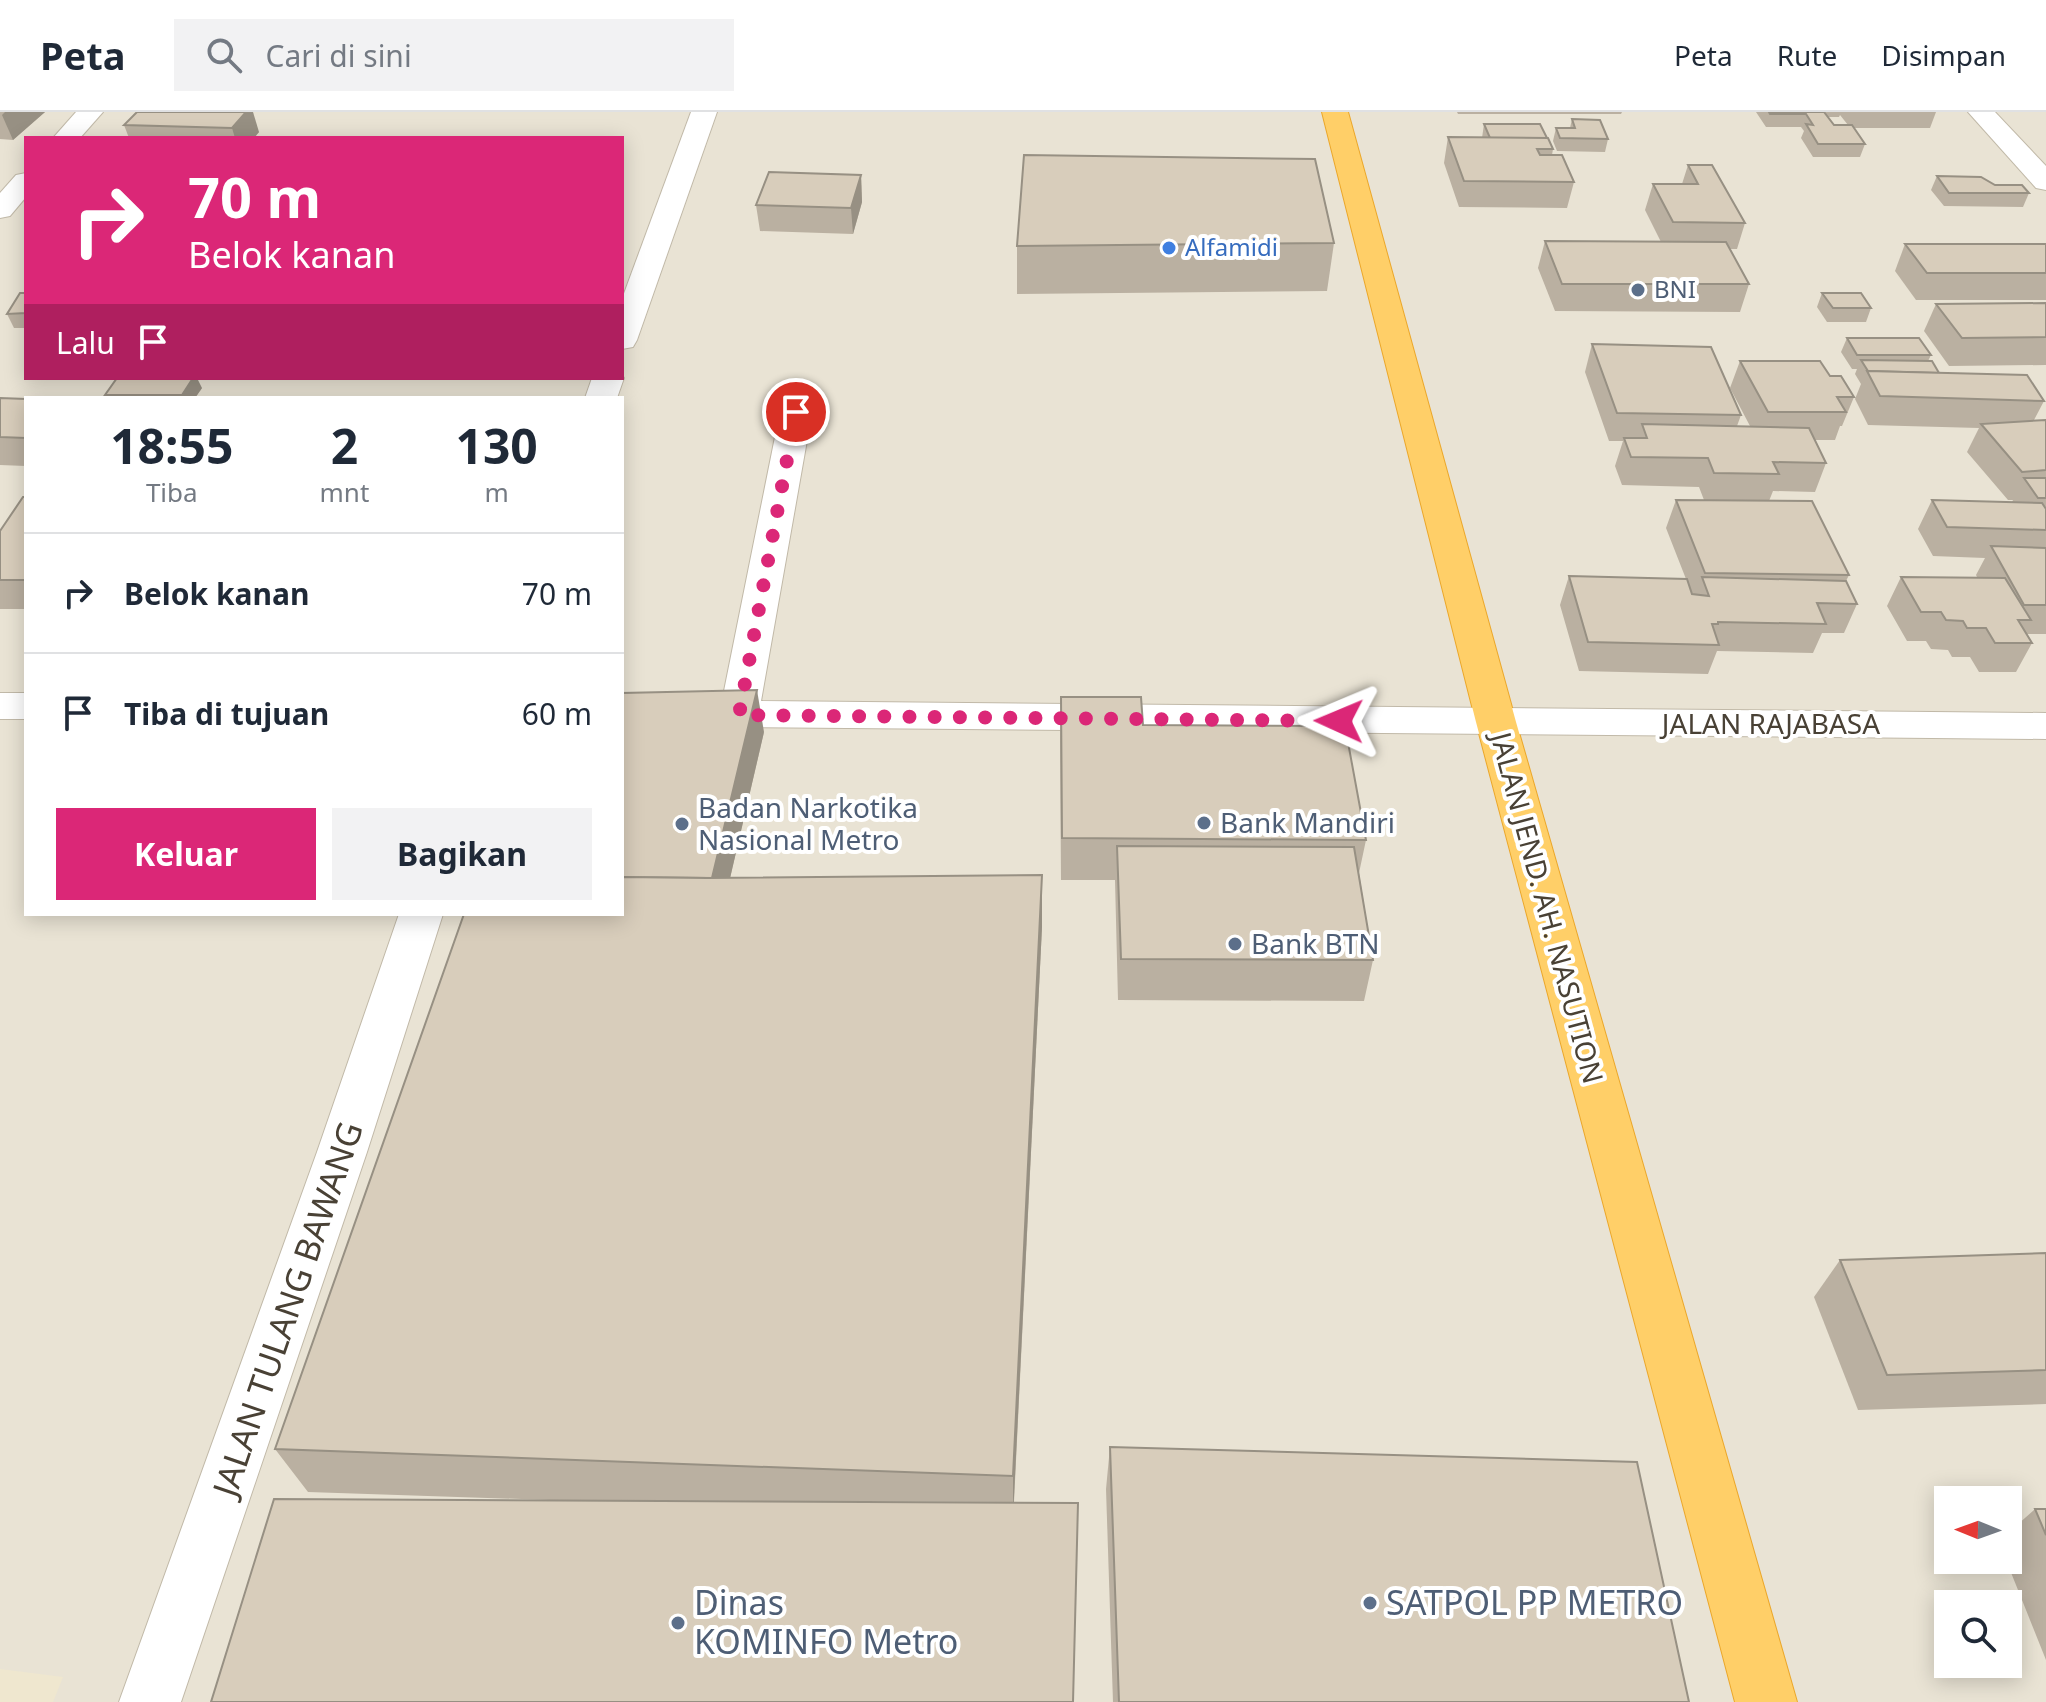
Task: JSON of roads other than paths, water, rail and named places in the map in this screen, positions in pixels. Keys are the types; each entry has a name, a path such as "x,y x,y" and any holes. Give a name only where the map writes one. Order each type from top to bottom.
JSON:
{"highway":[{"name":"JALAN JEND. AH. NASUTION","path":"1335,112 1496,722 1766,1702"}],"street":[{"path":"68,136 90,112"},
{"path":"624,334 704,112"},
{"path":"1981,112 2046,182"},
{"path":"0,210 24,183"},
{"path":"739,715 796,412"},
{"path":"0,706 24,706"},
{"name":"JALAN RAJABASA","path":"624,713 2046,726"},
{"name":"JALAN TULANG BAWANG","path":"150,1702 342,1152 420,916"}],"place":[{"name":"Alfamidi","path":"1169,248"},
{"name":"BNI","path":"1638,290"},
{"name":"Bank Mandiri","path":"1204,823"},
{"name":"Badan Narkotika Nasional Metro","path":"682,824"},
{"name":"Bank BTN","path":"1235,944"},
{"name":"SATPOL PP METRO","path":"1370,1603"},
{"name":"Dinas KOMINFO Metro","path":"678,1623"}]}
